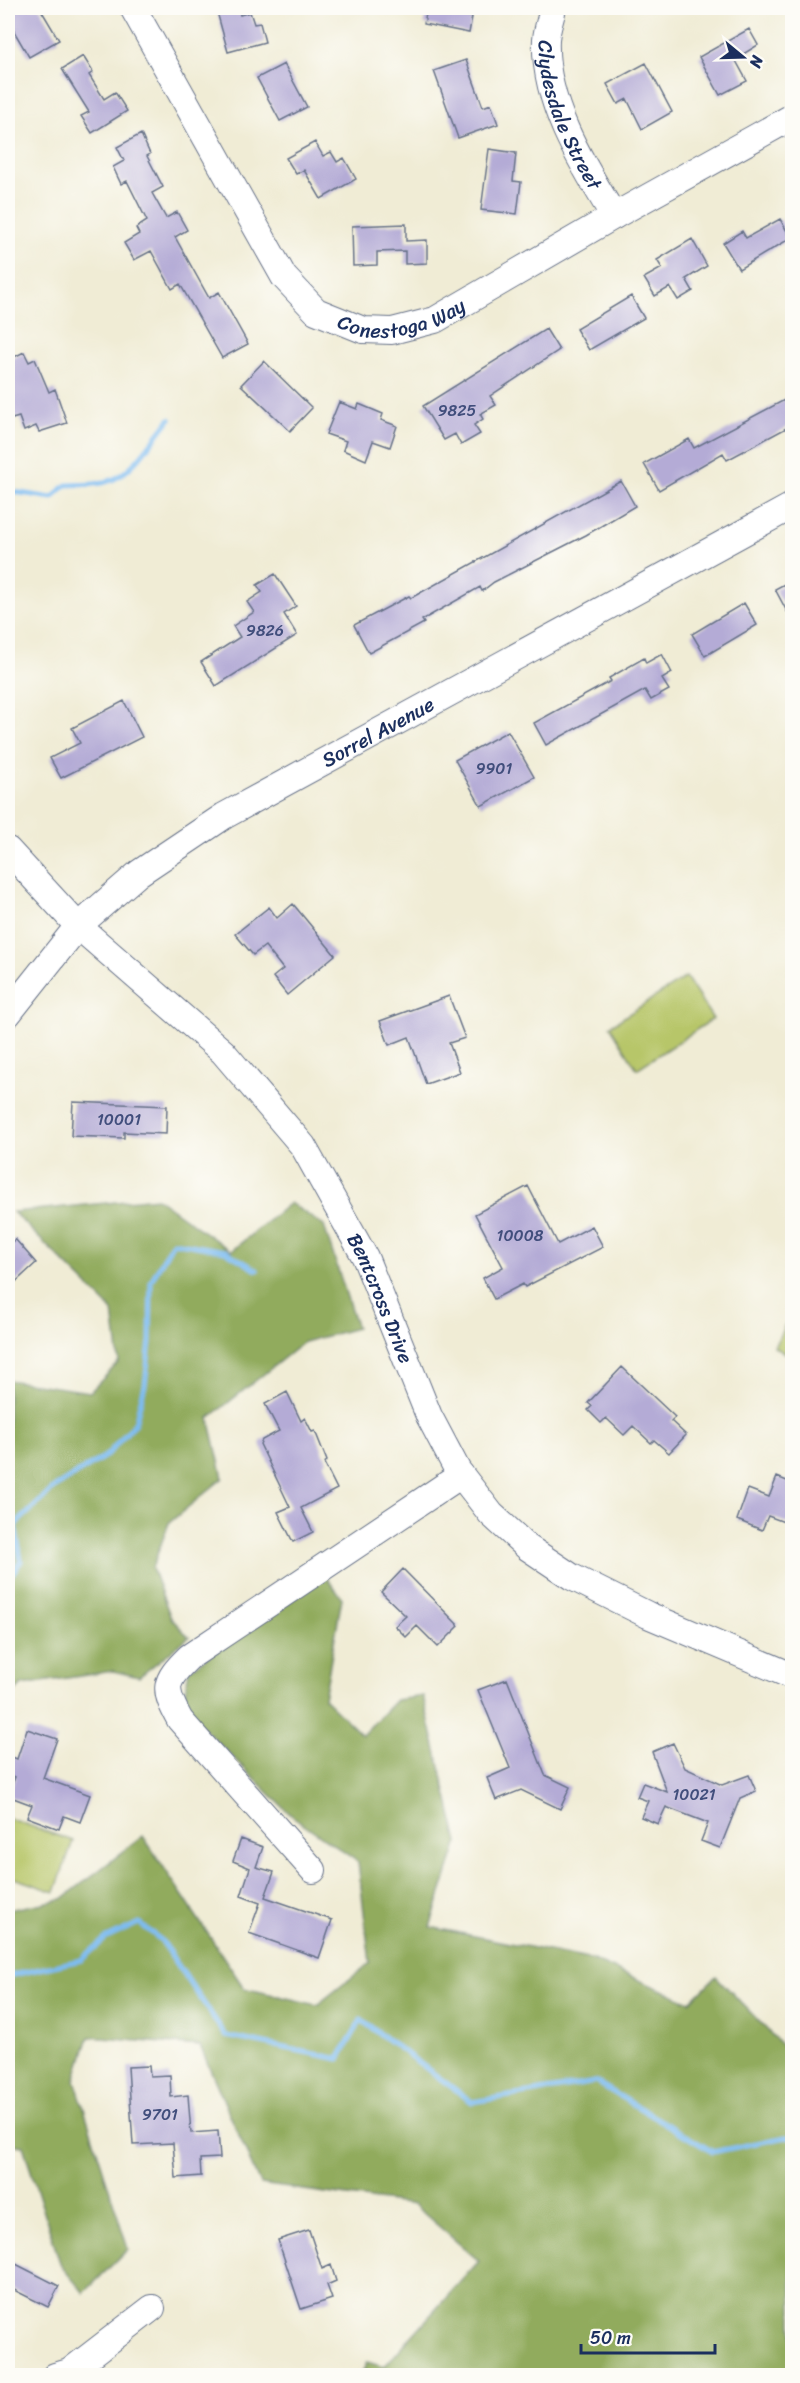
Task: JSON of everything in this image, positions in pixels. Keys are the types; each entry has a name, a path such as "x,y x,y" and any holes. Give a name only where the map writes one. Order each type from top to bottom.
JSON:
{"street":[{"name":"Conestoga Way","path":"133,8 284,278 316,311 363,330 392,331 435,320 614,216 792,117"},
{"name":"Clydesdale Street","path":"553,8 546,37 547,69 559,112 588,174 614,216"},
{"name":"Sorrel Avenue","path":"8,1014 78,926 139,873 224,816 792,506"},
{"name":"Bentcross Drive","path":"8,850 78,926 223,1052 303,1146 365,1257 429,1416 461,1475 491,1514 527,1547 572,1577 648,1615 792,1676"},
{"path":"313,1870 180,1720 167,1698 167,1686 174,1672 189,1657 461,1475"},
{"path":"55,2376 69,2372 152,2308"}],"green space":[{"path":"686,977 713,1019 637,1069 610,1026"},
{"path":"157,1198 231,1251 290,1203 324,1226 357,1328 304,1342 209,1418 223,1478 169,1523 152,1568 171,1618 189,1637 139,1677 113,1671 22,1685 8,1699 8,1380 90,1392 119,1362 113,1311 13,1212"},
{"path":"792,1311 792,1357 774,1347"},
{"path":"325,1576 342,1598 324,1698 362,1735 396,1700 423,1696 458,1842 430,1927 593,1960 690,2002 716,1976 792,2056 792,2375 361,2375 367,2362 384,2367 479,2261 414,2205 260,2184 200,2046 89,2037 75,2080 128,2249 84,2293 61,2266 23,2146 8,2144 8,1910 62,1899 143,1836 244,1988 317,2005 370,1963 358,1862 291,1815 182,1707 189,1670"},
{"path":"8,1818 73,1841 55,1892 8,1876"}],"building":[{"path":"8,8 40,8 59,40 29,57 8,21"},
{"path":"216,8 238,8 240,15 250,12 254,24 260,23 265,42 228,52"},
{"path":"427,8 457,8 456,14 472,17 469,33 424,24"},
{"path":"749,29 758,45 735,59 747,81 720,95 699,57"},
{"path":"83,56 93,72 89,75 104,99 115,92 127,111 92,133 81,116 89,112 62,69"},
{"path":"466,60 483,107 491,104 498,124 458,138 434,71"},
{"path":"646,63 672,112 642,129 627,99 618,104 607,84"},
{"path":"284,64 307,107 280,121 257,78"},
{"path":"141,134 150,154 147,156 163,187 152,193 166,218 177,212 187,230 175,237 209,298 219,292 248,344 222,358 180,284 172,289 151,251 134,260 124,243 139,234 136,228 147,221 127,181 121,184 113,167 124,161 117,147"},
{"path":"315,142 323,156 331,152 337,162 344,158 356,179 321,199 304,170 296,174 286,158"},
{"path":"489,149 516,153 513,181 521,182 517,214 481,210"},
{"path":"780,219 791,238 739,269 723,243 742,231 746,238"},
{"path":"406,224 406,241 427,240 427,263 405,264 405,251 377,252 377,265 353,266 352,226"},
{"path":"692,239 707,266 686,279 693,291 678,300 670,287 655,296 644,278 662,268 657,260"},
{"path":"631,296 644,318 589,350 576,329"},
{"path":"546,329 559,350 490,396 496,405 480,414 483,419 474,425 480,434 461,445 455,434 444,440 423,406"},
{"path":"24,352 29,362 35,359 49,392 55,389 67,423 39,432 36,426 24,431 19,417 12,419 8,409 8,360"},
{"path":"264,361 312,408 290,431 241,385"},
{"path":"792,396 792,425 727,460 723,453 659,490 644,464 689,439 694,448"},
{"path":"339,402 357,409 359,404 383,414 381,420 397,426 390,447 373,441 366,460 343,450 346,441 326,434"},
{"path":"621,481 635,506 586,535 494,582 482,591 480,587 422,620 424,623 369,653 354,625 409,596 411,598"},
{"path":"275,574 296,606 284,614 297,635 216,686 201,662 240,637 233,626 254,612 247,602 262,592 257,585"},
{"path":"792,580 792,621 775,589"},
{"path":"744,603 757,625 705,656 692,634"},
{"path":"662,654 672,673 662,679 669,690 651,700 645,690 546,745 534,723 611,681 609,678 644,658 646,663"},
{"path":"124,701 142,737 61,778 50,758 80,743 72,728"},
{"path":"508,731 534,777 481,806 455,760"},
{"path":"293,904 335,955 287,995 273,977 283,969 265,946 253,955 235,934 269,907 277,918"},
{"path":"449,996 465,1038 449,1043 460,1072 426,1084 409,1037 389,1045 380,1021"},
{"path":"73,1102 167,1106 166,1134 124,1132 124,1138 71,1136"},
{"path":"528,1186 558,1244 592,1226 603,1247 525,1287 523,1284 494,1299 483,1278 503,1267 475,1214"},
{"path":"15,1239 36,1263 8,1289 8,1246"},
{"path":"622,1367 675,1417 671,1421 686,1435 669,1453 654,1440 651,1443 633,1426 624,1435 606,1418 601,1423 588,1410 592,1406 588,1403"},
{"path":"287,1392 301,1421 305,1418 312,1432 315,1431 327,1461 324,1463 337,1489 301,1508 313,1532 293,1542 278,1512 290,1507 260,1444 262,1440 279,1431 265,1404"},
{"path":"777,1477 792,1483 792,1525 768,1516 762,1530 737,1520 748,1489 769,1497"},
{"path":"403,1569 459,1626 438,1647 417,1626 406,1637 395,1626 406,1616 381,1592"},
{"path":"507,1679 545,1775 570,1787 560,1809 521,1790 496,1800 487,1778 510,1768 478,1690"},
{"path":"27,1729 57,1739 43,1778 90,1795 80,1822 64,1816 59,1829 27,1817 32,1805 8,1796 15,1777 8,1774 8,1770 12,1757 17,1759"},
{"path":"673,1743 685,1768 722,1785 749,1775 756,1791 740,1798 720,1848 701,1841 708,1823 666,1807 658,1824 641,1817 648,1801 637,1797 643,1783 667,1792 652,1752"},
{"path":"241,1839 263,1847 256,1867 274,1872 265,1897 332,1920 319,1958 249,1933 260,1903 241,1896 250,1868 233,1861"},
{"path":"149,2066 150,2076 170,2075 171,2097 188,2095 191,2133 218,2131 220,2158 200,2159 201,2176 176,2178 173,2143 133,2145 128,2067"},
{"path":"309,2230 322,2269 331,2265 336,2281 327,2285 332,2299 301,2309 278,2240"},
{"path":"8,2260 59,2286 48,2307 8,2287"}],"waterway":[{"path":"8,491 52,498 66,485 110,481 131,467 170,419"},
{"path":"8,1579 21,1561 15,1525 55,1487 107,1455 135,1423 145,1385 150,1341 151,1281 173,1242 225,1251 257,1270"},
{"path":"8,1976 81,1960 105,1939 139,1923 161,1940 226,2036 339,2059 361,2020 472,2102 596,2082 713,2152 786,2137 792,2138"}]}
